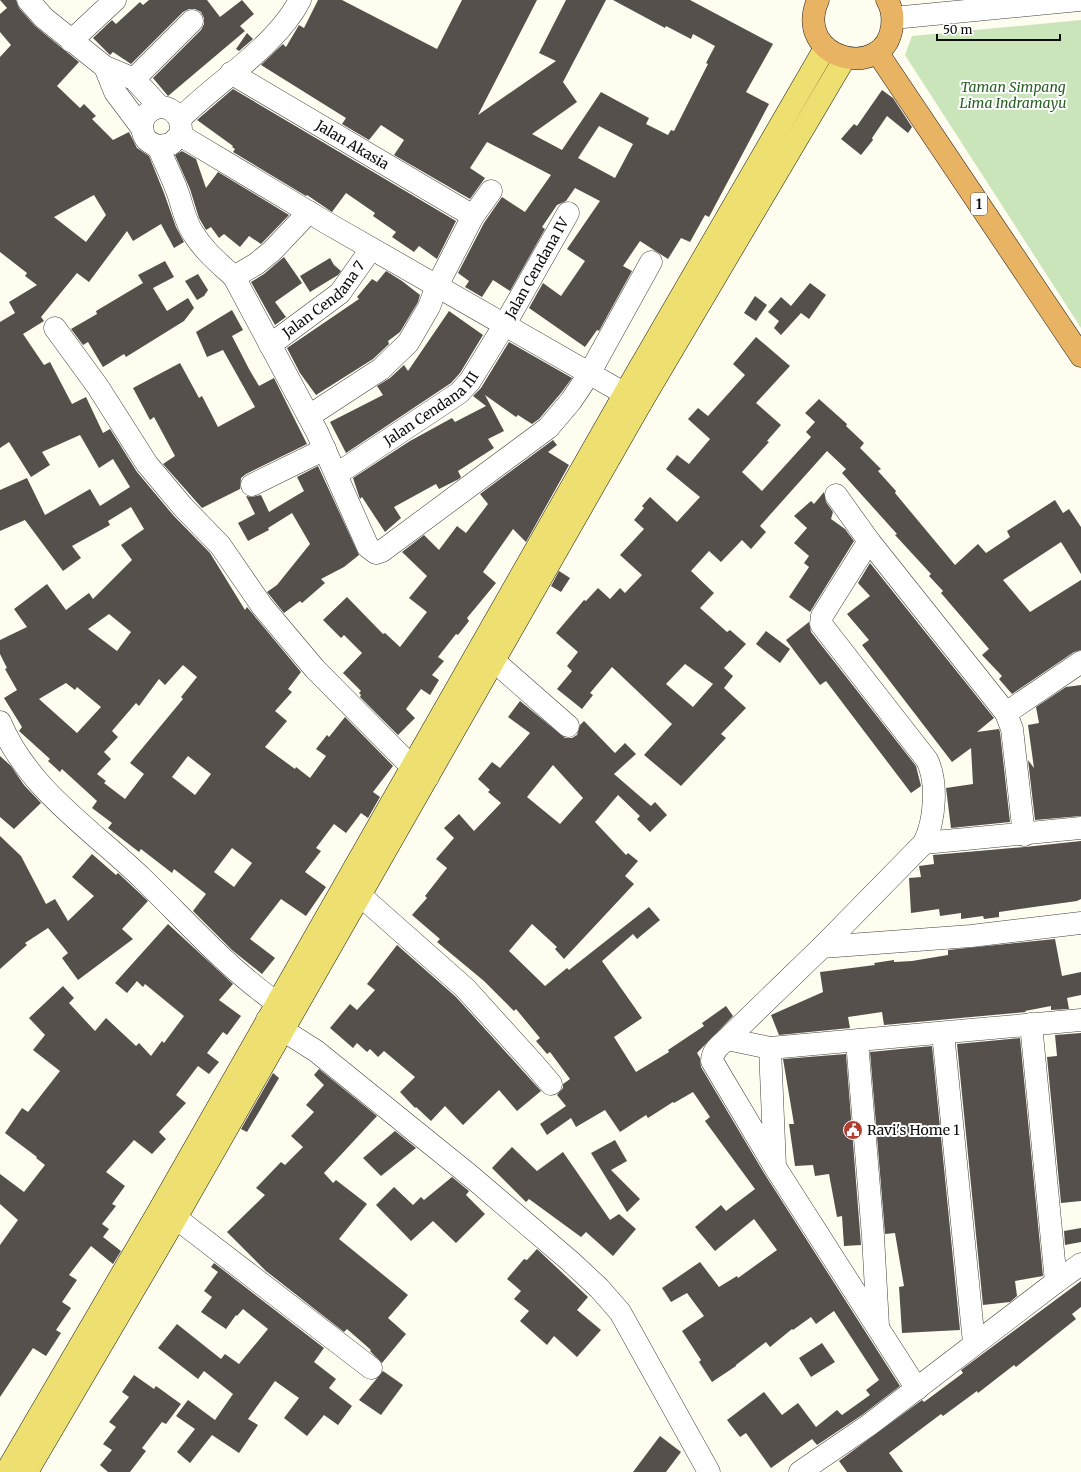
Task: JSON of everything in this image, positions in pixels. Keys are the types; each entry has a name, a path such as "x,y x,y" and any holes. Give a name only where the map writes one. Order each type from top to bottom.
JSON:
{"highway":[{"path":"811,2 814,29 818,39 825,48 845,58 862,58 877,52 886,43 892,31 890,9"},
{"name":"1","path":"877,52 1081,356"}],"main road":[{"path":"28,1459 158,1212 281,1023 361,896 420,772 613,387 825,48"},
{"path":"6,1472 28,1459 176,1218 281,1023 420,772 494,661 613,387 845,58"}],"street":[{"path":"28,0 44,18 104,67 134,79 160,107"},
{"path":"71,41 115,0"},
{"path":"158,146 171,144 196,103 262,46 279,29 300,0"},
{"path":"890,9 1079,0"},
{"path":"134,79 192,21"},
{"path":"104,67 115,92 142,128 147,140 158,146 176,186 192,232 206,253 234,277 325,448 368,547 376,553 379,553 548,428 571,401 613,387"},
{"name":"Jalan Akasia","path":"231,73 473,216"},
{"path":"142,128 143,118 150,110 160,107 168,108 175,112 180,127 309,212 613,387"},
{"path":"309,416 381,369 408,343 430,307 437,286 473,216 491,191"},
{"path":"234,277 256,264 272,251 309,212"},
{"name":"Jalan Cendana IV","path":"505,324 568,213"},
{"name":"Jalan Cendana 7","path":"270,345 340,293 371,248"},
{"path":"613,387 651,262"},
{"name":"Jalan Cendana III","path":"337,474 459,393 470,381 505,324"},
{"path":"56,328 98,388 147,464 183,507 220,545 262,606 315,669 420,772"},
{"path":"252,485 325,448"},
{"path":"836,495 868,540 1006,713 1012,730 1024,835"},
{"path":"868,540 822,616 821,624 928,760 932,770 933,820 924,843 822,947 718,1046 712,1056 712,1061 775,1166 917,1389"},
{"path":"494,661 568,726"},
{"path":"1006,713 1081,662"},
{"path":"0,722 6,736 29,770 59,805 141,878 193,931 260,990 281,1023 473,1178 570,1260 599,1288 620,1312 709,1472"},
{"path":"924,843 1024,835 1081,828"},
{"path":"361,896 465,988 533,1062 551,1084"},
{"path":"822,947 971,936 1081,923"},
{"path":"727,1039 770,1048 1081,1020"},
{"path":"1031,1024 1056,1282"},
{"path":"944,1032 974,1343"},
{"path":"856,1041 873,1236 878,1328"},
{"path":"770,1048 775,1166"},
{"path":"176,1218 371,1368"},
{"path":"800,1472 869,1425 974,1343 1081,1264"}],"green space":[{"name":"Taman Simpang Lima Indramayu","path":"1081,20 1081,328 905,55 912,36"}],"building":[{"path":"0,0 16,0 19,8 35,26 79,62 57,86 80,108 84,104 96,116 92,119 113,140 129,132 137,148 149,156 176,227 184,242 174,248 161,224 133,241 127,231 89,282 77,273 41,317 44,321 23,334 44,365 50,362 72,404 86,397 103,433 110,429 137,472 173,515 210,553 245,610 247,607 301,672 288,689 292,692 275,711 287,721 265,747 310,778 326,756 316,749 327,735 329,737 345,717 393,766 373,792 380,797 368,818 361,813 346,833 334,824 316,848 321,851 305,872 326,887 306,916 281,899 250,939 275,958 262,974 232,950 193,911 206,894 174,869 172,873 141,849 139,852 108,828 112,823 92,808 97,801 62,769 60,772 48,761 50,759 19,731 22,727 4,698 17,690 5,669 7,668 0,654 0,640 27,627 14,609 47,584 66,610 89,593 93,599 132,560 121,545 144,529 131,507 108,521 110,525 72,546 81,558 63,571 25,520 0,531 0,490 27,478 45,515 90,489 100,506 130,487 113,459 99,468 80,435 42,452 50,465 31,477 9,442 0,448 0,322 15,313 9,302 37,285 25,276 27,273 0,252 0,57 11,45 0,32 0,14 7,8","holes":["94,195 106,215 86,242 54,217","109,614 131,632 117,651 88,629","183,665 197,677 181,697 183,699 130,763 144,774 125,799 104,783 106,781 97,774 111,759 104,752 118,737 112,731 136,703 139,706 159,679 165,685","66,683 75,690 77,687 101,707 77,733 39,699","188,756 211,774 195,795 172,777","232,848 252,863 234,887 214,872"]},
{"path":"149,0 207,0 220,17 242,0 254,14 240,26 245,31 168,96 153,78 201,30 204,24 204,18 201,12 195,9 189,9 183,12 131,64 113,52 110,55 93,38 112,20 116,24 140,2 143,5"},
{"path":"318,0 342,0 437,49 462,0 537,0 478,115 556,61 539,53 566,0 606,0 563,82 577,102 532,134 562,150 601,92 649,118 646,124 668,135 671,130 674,131 708,64 706,63 715,46 693,34 691,39 666,26 665,28 613,0 690,0 773,44 746,92 769,104 709,217 705,215 690,242 681,238 668,259 640,241 623,266 632,271 599,331 597,330 585,347 529,308 543,283 561,296 585,261 567,249 600,201 575,188 566,201 557,205 542,227 545,229 510,291 493,280 482,297 465,287 469,281 458,273 484,223 502,197 525,212 551,175 487,142 470,168 485,178 470,199 394,155 404,140 381,125 369,140 342,124 346,118 261,65 283,44 286,47 299,25 304,28","holes":["599,126 633,144 615,178 578,158"]},
{"path":"247,33 253,39 239,51 236,49"},
{"path":"233,89 456,221 437,259 419,246 414,252 392,237 396,232 373,216 375,213 346,193 332,212 307,195 306,196 233,152 235,149 232,147 233,146 197,120"},
{"path":"882,90 893,98 912,127 908,133 887,116 872,138 873,140 861,155 841,139 854,124 857,126"},
{"path":"182,151 196,159 206,188 218,172 289,215 261,244 249,236 240,247 224,234 219,238 211,227 206,230 199,218 190,189 175,155"},
{"path":"284,257 302,283 275,302 286,317 275,325 251,282 264,274"},
{"path":"330,258 334,265 341,271 338,275 310,292 300,276"},
{"path":"165,261 174,277 153,288 167,311 188,298 194,308 184,321 126,357 124,354 103,367 88,342 83,345 71,329 97,314 96,311 143,283 138,275"},
{"path":"386,271 420,295 418,302 400,332 388,341 389,344 373,359 316,395 300,373 287,348 359,299 357,297 372,279 377,282"},
{"path":"198,274 208,290 204,296 197,300 185,281"},
{"path":"810,283 826,295 809,319 801,313 781,335 774,328 779,321 768,312 781,297 791,306"},
{"path":"755,296 767,305 756,321 744,313"},
{"path":"232,310 243,330 232,336 249,369 259,386 274,378 307,444 246,474 241,478 240,489 202,508 163,464 175,456 154,417 150,420 133,388 180,363 199,398 202,396 218,427 255,407 223,350 207,357 196,332"},
{"path":"449,311 483,335 460,373 451,383 346,453 330,422 383,395 377,386 390,378 404,365 408,371"},
{"path":"756,337 790,366 756,403 781,425 767,441 769,442 742,472 762,491 811,437 806,432 815,422 805,413 819,399 847,424 846,426 864,443 860,448 881,469 878,471 896,491 895,493 955,565 978,544 986,553 1010,537 1007,531 1055,500 1063,513 1069,509 1081,527 1081,574 1061,542 1003,580 1030,612 1081,580 1081,650 1074,652 1012,694 999,679 1002,676 982,655 989,649 941,593 943,591 929,576 931,574 895,535 897,534 842,473 846,469 827,451 760,526 766,532 751,549 742,540 721,562 709,551 691,571 714,593 700,608 727,632 730,630 746,644 724,668 733,676 724,688 746,708 721,734 726,738 681,786 644,755 672,724 612,667 590,693 593,695 582,709 557,689 572,671 567,666 578,652 556,633 584,600 586,601 598,588 610,599 620,588 625,593 642,575 620,555 644,529 634,520 644,508 642,506 650,497 677,522 700,497 666,469 677,455 689,464 710,439 688,419 698,408 708,416 745,375 733,364","holes":["685,664 713,684 693,707 666,684"]},
{"path":"509,342 572,378 539,419 532,424 518,415 516,417 485,395 504,431 488,439 494,448 458,471 461,477 459,479 439,489 436,484 394,507 401,518 385,532 362,497 360,499 353,478 410,441 452,418 455,422 486,406 473,396 481,388"},
{"path":"553,440 557,445 548,452 569,465 526,542 513,529 483,572 496,583 467,618 469,621 458,635 456,634 438,657 444,661 432,675 439,680 430,695 421,689 406,709 415,718 398,735 360,697 361,695 359,693 361,691 343,673 362,653 344,635 341,638 323,620 347,597 383,634 385,633 400,647 427,612 409,598 427,576 402,552 424,535 439,550 457,526 466,533 488,504 480,494"},
{"path":"318,466 359,555 344,567 321,579 325,583 302,603 300,601 284,613 267,592 277,585 310,544 292,513 268,528 269,530 248,541 238,523 255,514 246,496 252,497 261,495 269,512 304,491 297,477"},
{"path":"824,492 826,502 833,512 831,519 845,529 854,541 810,612 789,597 809,567 804,563 809,556 794,543 807,528 794,516 811,501 814,504"},
{"path":"870,563 994,718 977,732 999,729 1010,822 951,828 946,788 973,784 971,748 952,762 862,645 869,640 847,614 870,596 858,583"},
{"path":"559,571 570,578 561,592 551,586"},
{"path":"809,622 811,632 916,766 921,786 911,793 826,681 820,685 786,640"},
{"path":"766,631 790,649 780,663 756,644"},
{"path":"1081,685 1081,816 1035,820 1028,760 1034,768 1028,725 1039,723 1036,707 1066,687"},
{"path":"520,701 565,738 572,738 577,735 580,725 584,721 615,753 625,743 636,754 614,774 651,806 655,802 667,815 650,832 637,819 640,816 618,795 595,822 626,855 628,853 638,861 625,876 634,884 564,959 555,949 557,947 532,924 509,951 545,986 567,968 569,970 649,907 660,920 637,939 633,934 602,961 642,1018 614,1037 636,1072 669,1052 668,1050 704,1026 702,1023 726,1006 733,1016 697,1053 700,1058 701,1067 764,1173 900,1386 862,1415 817,1445 812,1439 771,1468 746,1433 740,1437 727,1420 764,1392 782,1415 798,1403 816,1427 837,1410 842,1415 870,1395 866,1390 879,1380 834,1311 816,1324 811,1317 793,1330 792,1329 770,1347 766,1342 736,1366 712,1382 699,1362 701,1360 682,1331 704,1316 687,1293 671,1302 662,1288 700,1262 719,1287 737,1276 738,1278 777,1250 754,1219 715,1251 695,1227 721,1205 726,1211 755,1189 705,1121 710,1117 693,1092 674,1103 673,1102 648,1118 646,1115 620,1132 605,1110 576,1127 571,1118 547,1135 540,1124 566,1106 557,1095 563,1088 563,1084 570,1079 550,1052 547,1054 536,1041 540,1038 516,1009 514,1011 484,981 437,942 440,939 412,915 427,898 425,896 447,868 436,859 454,838 444,828 459,814 474,831 501,803 488,792 490,790 478,779 492,762 500,768 530,733 508,717","holes":["553,765 583,798 560,824 527,797"]},
{"path":"0,756 11,766 24,785 41,803 14,829 0,817"},
{"path":"0,836 21,856 46,904 55,899 68,921 94,896 72,877 92,854 116,875 118,873 148,901 122,929 133,939 78,980 62,958 68,953 48,928 25,943 27,945 0,969"},
{"path":"1081,841 1081,899 1077,901 999,912 999,917 984,919 983,916 961,919 961,913 940,916 939,909 911,913 909,878 921,877 919,866 934,864 933,855"},
{"path":"168,924 233,984 219,1000 241,1016 227,1035 223,1032 207,1053 219,1062 209,1074 198,1066 176,1095 186,1103 159,1132 166,1139 152,1154 134,1140 106,1172 125,1186 112,1204 116,1206 102,1224 109,1229 103,1237 121,1251 113,1264 91,1246 69,1275 77,1280 62,1302 71,1308 56,1330 61,1333 46,1356 33,1348 0,1397 0,1245 18,1220 0,1204 0,1174 24,1192 45,1165 36,1158 37,1157 5,1133 22,1108 28,1112 60,1071 33,1050 45,1035 29,1018 63,986 74,998 69,1003 95,1031 106,1018 136,1046 139,1043 151,1056 162,1041 164,1043 184,1016 145,984 143,987 137,981 127,993 115,983"},
{"path":"1055,939 1062,976 1081,972 1081,995 1067,998 1069,1009 1051,1010 1051,1006 1025,1011 1026,1012 884,1025 882,1012 848,1017 850,1028 779,1035 771,1015 823,992 820,972 875,965 874,963 894,960 894,962 912,961 948,955 948,950"},
{"path":"397,945 456,997 541,1091 517,1111 499,1090 463,1125 445,1106 431,1121 416,1107 415,1108 400,1092 415,1077 384,1051 378,1057 370,1049 367,1052 357,1043 353,1048 330,1028 350,1004 357,1010 375,990 367,984"},
{"path":"1081,1033 1081,1201 1061,1203 1047,1057 1057,1056 1055,1035"},
{"path":"1020,1038 1043,1276 1015,1281 1017,1296 1010,1302 983,1305 957,1044"},
{"path":"932,1046 960,1330 902,1333 899,1287 904,1286 895,1233 885,1234 870,1052"},
{"path":"846,1054 861,1245 844,1246 842,1216 837,1217 829,1174 815,1176 813,1165 795,1166 789,1124 794,1124 783,1059"},
{"path":"319,1069 377,1116 324,1173 333,1183 336,1180 367,1204 339,1239 408,1295 388,1318 406,1334 382,1363 370,1351 371,1350 347,1329 344,1332 266,1271 227,1232 265,1195 256,1188 281,1162 285,1165 303,1147 291,1136 314,1112 306,1105 324,1085 314,1075"},
{"path":"273,1073 279,1078 247,1132 241,1129"},
{"path":"395,1131 416,1148 381,1176 363,1158"},
{"path":"615,1140 627,1161 611,1170 640,1199 627,1212 591,1153"},
{"path":"512,1147 537,1171 563,1152 610,1220 619,1214 636,1229 613,1256 586,1232 581,1237 529,1199 526,1202 492,1168"},
{"path":"452,1177 469,1191 466,1195 485,1214 456,1243 433,1221 411,1241 376,1205 394,1187 413,1205 421,1197 424,1200"},
{"path":"1081,1228 1081,1242 1065,1245 1064,1231"},
{"path":"537,1249 588,1297 577,1310 601,1330 577,1357 554,1336 547,1345 520,1321 529,1311 514,1299 521,1291 507,1279 524,1259 527,1260"},
{"path":"214,1263 324,1348 314,1362 336,1379 329,1388 352,1406 338,1425 324,1415 307,1436 284,1418 299,1398 275,1381 248,1419 258,1425 239,1453 212,1435 190,1463 177,1452 195,1429 176,1416 188,1400 215,1420 233,1394 204,1371 198,1379 158,1348 177,1324 221,1359 225,1354 239,1364 268,1329 243,1309 237,1316 236,1315 226,1329 201,1312 212,1297 204,1291 218,1272 211,1267"},
{"path":"1081,1281 1081,1307 1072,1314 1076,1319 1016,1367 1014,1365 978,1393 977,1391 943,1416 941,1414 889,1453 903,1472 847,1472 839,1461 922,1400 924,1402 963,1373 961,1370"},
{"path":"822,1343 835,1362 811,1377 799,1358"},
{"path":"383,1371 403,1385 381,1415 359,1400"},
{"path":"134,1375 154,1389 156,1386 181,1404 166,1424 162,1422 142,1448 146,1451 130,1472 108,1472 100,1465 112,1450 103,1444 116,1427 109,1422 129,1397 122,1392"},
{"path":"660,1436 681,1452 666,1472 633,1472"}],"place":[{"name":"Ravi's Home 1","path":"853,1130"}]}
